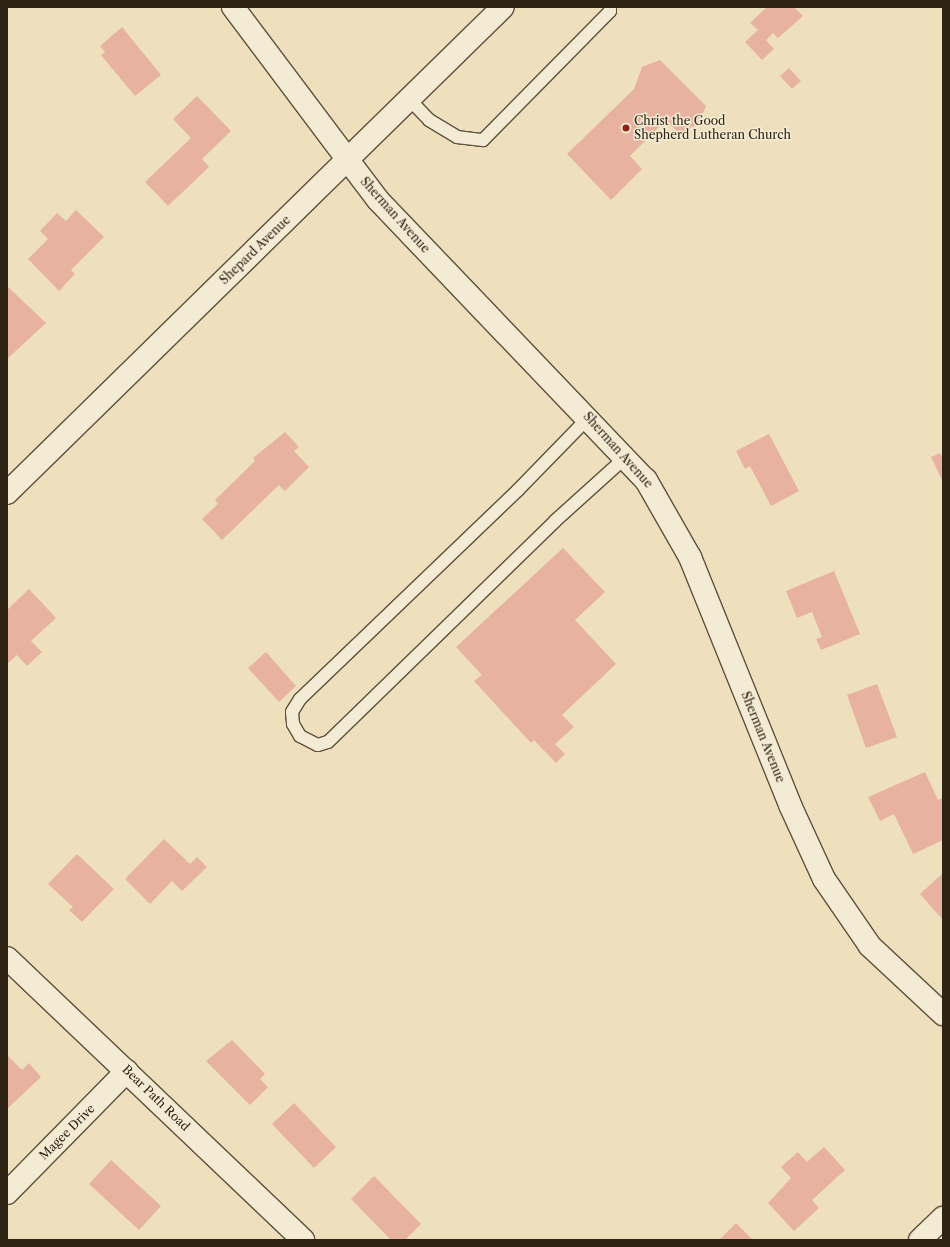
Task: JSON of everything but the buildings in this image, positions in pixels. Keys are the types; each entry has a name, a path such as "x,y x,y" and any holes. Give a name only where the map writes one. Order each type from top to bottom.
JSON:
{"street":[{"name":"Sherman Avenue","path":"234,7 378,200 627,456 666,508 687,550 790,805 824,879 870,946 943,1014"},
{"name":"Shepard Avenue","path":"7,493 502,7"},
{"name":"Bear Path Road","path":"7,958 303,1240"},
{"name":"Magee Drive","path":"7,1193 127,1071"},
{"path":"920,1240 943,1218"}],"lane":[{"path":"408,98 429,120 457,137 483,140 594,28 610,7"},
{"path":"589,417 518,490 300,699 292,712 293,724 300,736 318,745 328,742 555,521 627,456"}],"place":[{"name":"Christ the Good Shepherd Lutheran Church","path":"626,128"}]}
